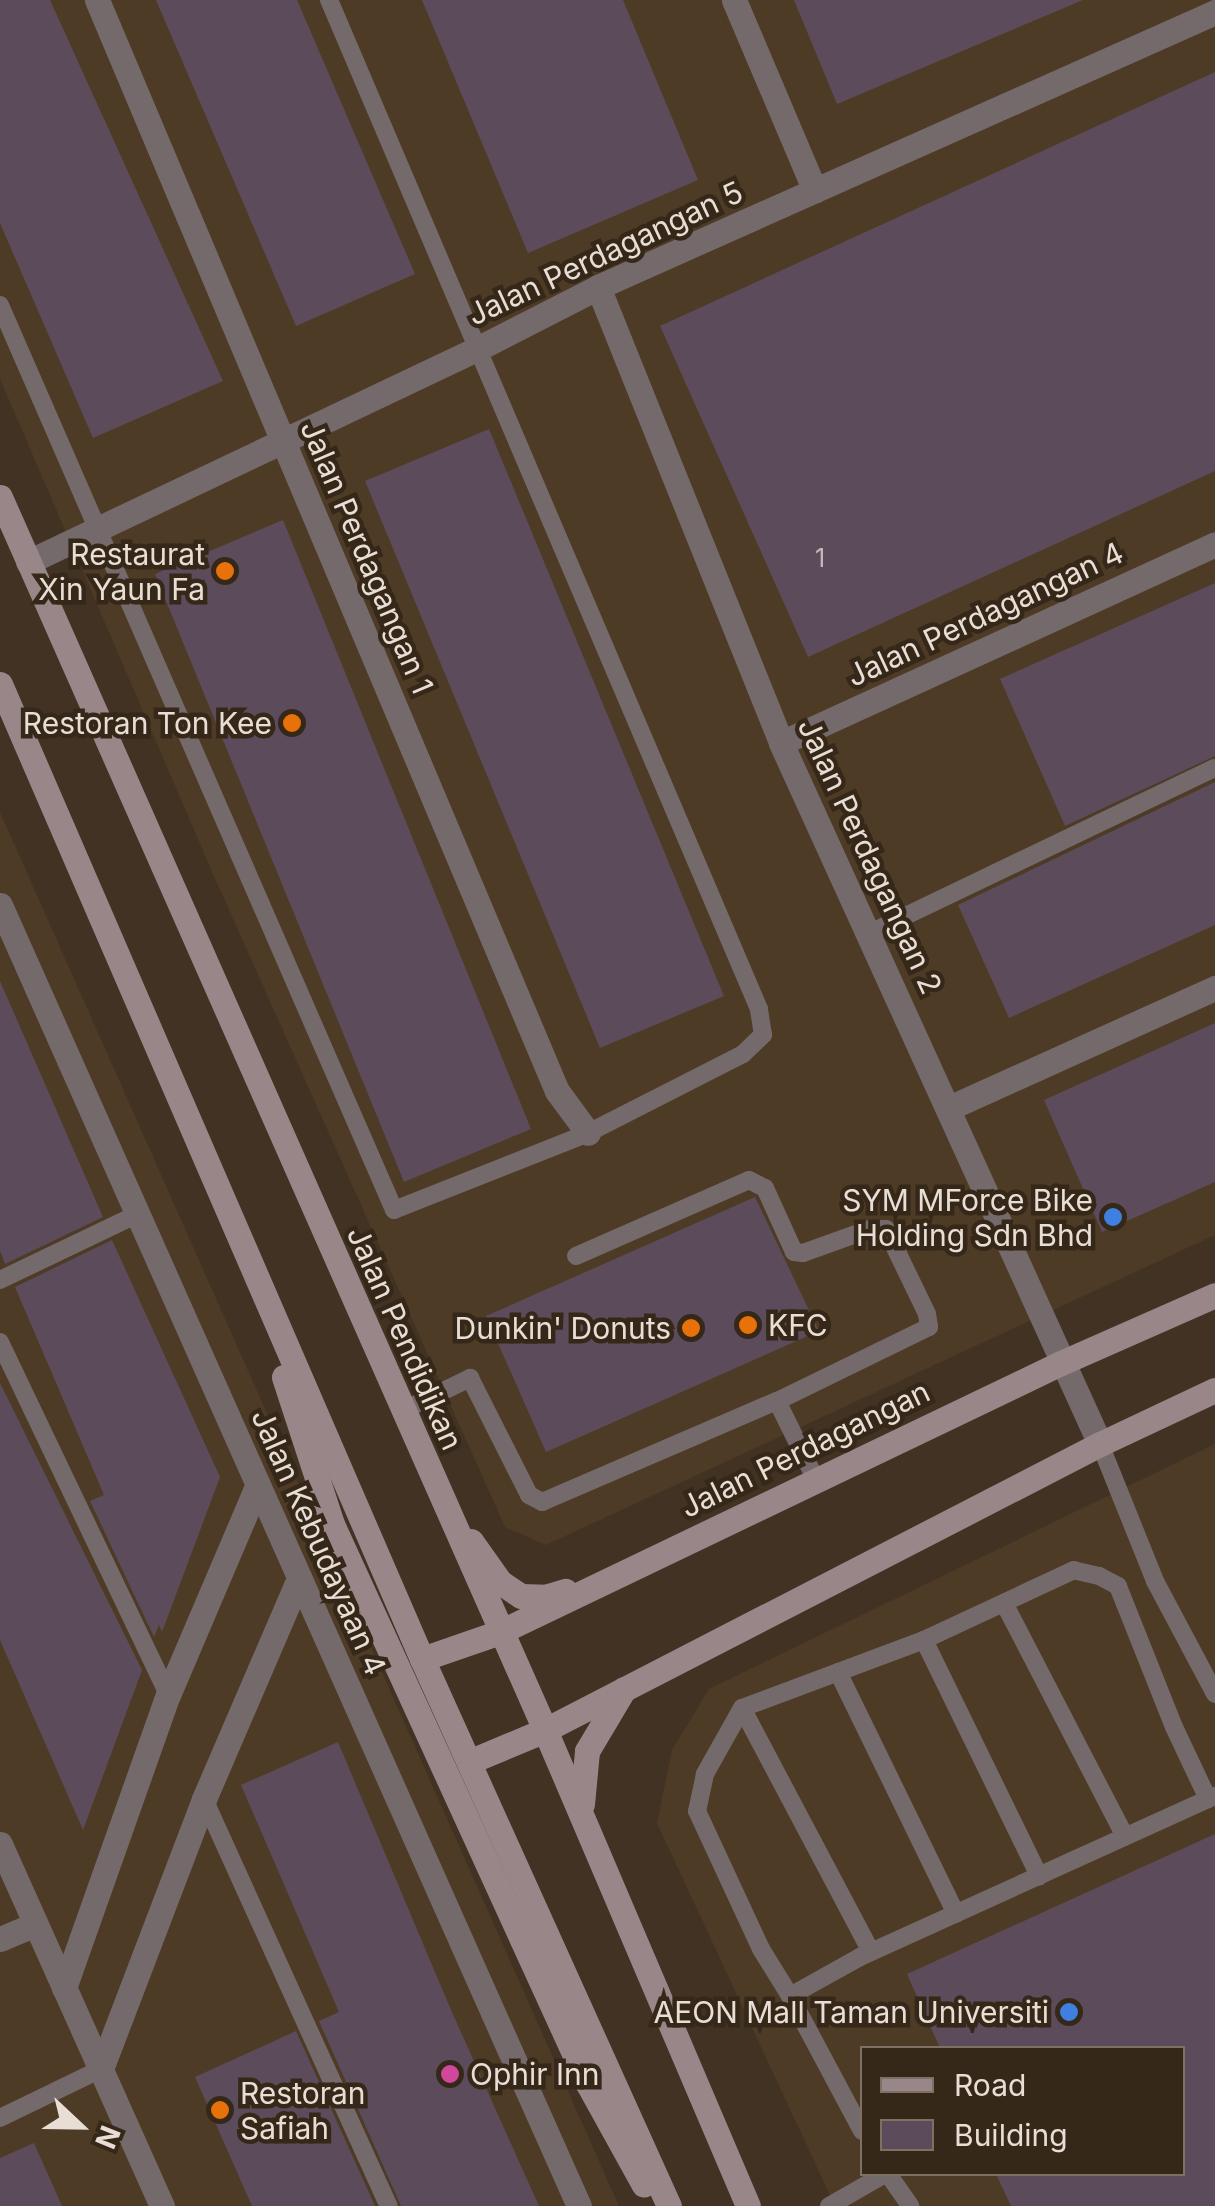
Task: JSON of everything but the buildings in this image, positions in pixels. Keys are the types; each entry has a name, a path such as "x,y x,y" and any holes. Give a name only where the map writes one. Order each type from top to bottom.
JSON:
{"main road":[{"name":"Jalan Pendidikan","path":"0,496 544,1730 748,2206"},
{"path":"0,684 422,1659 668,2206"},
{"path":"234,1224 332,1524 588,2084 656,2206"},
{"name":"Jalan Perdagangan","path":"422,1659 500,1632 1061,1363 1215,1295"},
{"path":"471,1761 544,1730 1100,1444 1213,1397"},
{"path":"437,1491 500,1582 522,1596 544,1597 615,1576"},
{"path":"582,1818 581,1781 587,1751 626,1685"}],"street":[{"name":"Jalan Perdagangan 1","path":"98,0 557,1090 588,1134"},
{"path":"734,0 815,191"},
{"name":"Jalan Perdagangan 5","path":"28,562 478,349 598,287 1215,12"},
{"name":"Jalan Perdagangan 2","path":"598,287 781,742 1100,1444"},
{"name":"Jalan Perdagangan 4","path":"781,742 1215,544"},
{"name":"Jalan Kebudayaan 4","path":"0,905 578,2206"},
{"path":"949,1108 1215,988"},
{"path":"64,1988 168,1695 258,1484"},
{"path":"100,2069 204,1800 300,1578"},
{"path":"0,1844 162,2206"},
{"path":"0,1939 36,1924"}],"lane":[{"path":"0,304 394,1210 588,1134 743,1054 764,1034 759,1009 329,0"},
{"path":"870,933 1215,768"},
{"path":"402,1411 470,1378 529,1496 542,1502 777,1401 928,1328 927,1314 886,1229 794,1252 765,1188 749,1180 576,1256"},
{"path":"0,1280 138,1214"},
{"path":"0,1342 168,1695"},
{"path":"777,1401 816,1480"},
{"path":"1100,1444 1155,1581 1215,1694"},
{"path":"790,1996 871,1952 1212,1798 1174,1727 1118,1586 1100,1576 1074,1570 924,1640 742,1708 706,1774 698,1811 761,1949 860,2127"},
{"path":"1004,1603 1125,1836"},
{"path":"924,1640 1039,1876"},
{"path":"838,1672 956,1914"},
{"path":"742,1708 871,1952"},
{"path":"204,1800 389,2206"},
{"path":"0,2118 100,2069"},
{"path":"829,2206 883,2176"},
{"path":"888,2176 910,2206"}],"shaded area":[{"path":"0,0 1215,0 1215,1235 546,1545 505,1527 213,874 0,379"},
{"path":"0,812 619,2206 0,2206"},
{"path":"1215,1444 1215,2206 835,2206 657,1823 672,1750 709,1689"}],"place":[{"name":"Restaurat Xin Yaun Fa","path":"225,571"},
{"name":"Restoran Ton Kee","path":"292,723"},
{"name":"SYM MForce Bike Holding Sdn Bhd","path":"1113,1217"},
{"name":"KFC","path":"748,1325"},
{"name":"Dunkin' Donuts","path":"691,1328"},
{"name":"AEON Mall Taman Universiti","path":"1069,2012"},
{"name":"Ophir Inn","path":"450,2074"},
{"name":"Restoran Safiah","path":"220,2110"}]}
